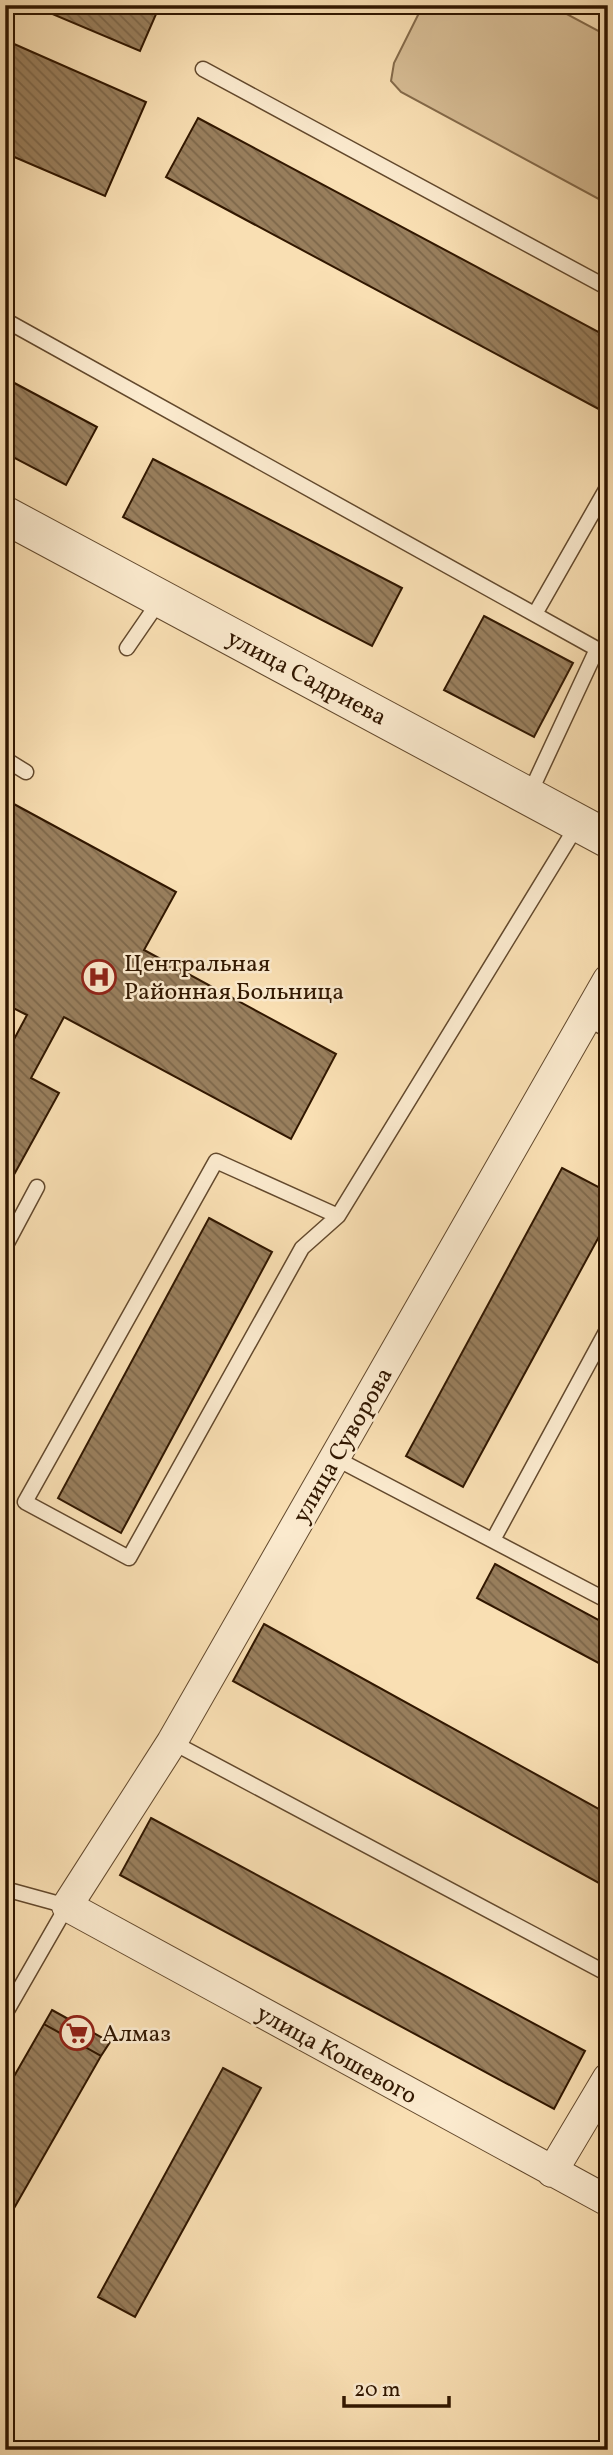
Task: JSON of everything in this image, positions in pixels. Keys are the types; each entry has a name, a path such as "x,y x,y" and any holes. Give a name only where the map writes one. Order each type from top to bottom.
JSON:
{"street":[{"name":"улица Садриева","path":"5,515 593,831"},
{"name":"улица Суворова","path":"67,1906 172,1742 335,1458 597,1024 608,980"},
{"name":"улица Кошевого","path":"67,1906 608,2202"},
{"path":"552,2172 608,2078"}],"lane":[{"path":"203,69 608,288"},
{"path":"5,320 597,649 528,796"},
{"path":"536,614 608,486"},
{"path":"127,648 161,599"},
{"path":"5,759 26,772"},
{"path":"338,1216 216,1161 25,1502 129,1558 302,1248 338,1216 593,831"},
{"path":"5,1247 37,1187"},
{"path":"493,1541 608,1328"},
{"path":"335,1458 608,1601"},
{"path":"172,1742 608,1974"},
{"path":"5,1889 67,1906 5,2014"}],"shaded area":[{"path":"423,5 550,5 608,36 608,204 401,92 391,81 394,63"}],"building":[{"path":"39,5 160,5 140,51 38,8"},
{"path":"5,40 146,102 105,196 5,153"},
{"path":"198,118 608,337 608,414 166,177"},
{"path":"5,378 97,427 66,485 5,453"},
{"path":"153,459 402,588 372,646 123,517"},
{"path":"484,616 573,663 534,737 444,690"},
{"name":"Центральная Районная Больница","path":"12,803 176,892 144,950 336,1054 291,1139 64,1017 31,1078 59,1093 5,1191 5,1056 27,1015 5,1004 5,815"},
{"path":"562,1168 608,1192 608,1220 463,1487 406,1456"},
{"path":"209,1218 272,1252 121,1533 58,1498"},
{"path":"495,1564 608,1625 608,1668 477,1598"},
{"path":"264,1624 608,1814 608,1888 233,1681"},
{"path":"151,1818 585,2051 554,2109 120,1875"},
{"name":"Алмаз","path":"52,2010 110,2042 101,2056 44,2024"},
{"path":"44,2024 101,2056 5,2224 5,2092"},
{"path":"223,2068 261,2088 135,2317 98,2297"}],"place":[{"name":"Центральная Районная Больница","path":"99,977"},
{"name":"Алмаз","path":"77,2033"}]}
